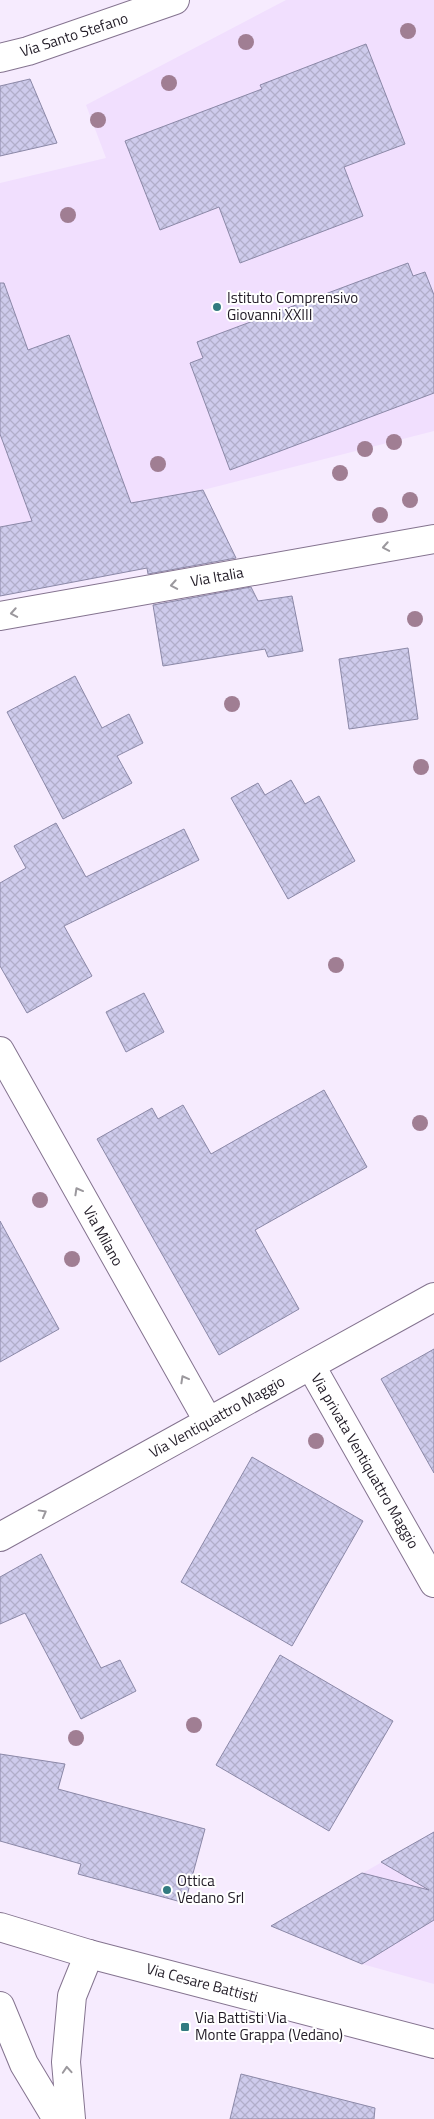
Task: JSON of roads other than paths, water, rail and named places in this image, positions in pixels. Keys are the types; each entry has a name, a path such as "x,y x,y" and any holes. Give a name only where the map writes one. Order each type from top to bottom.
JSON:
{"street":[{"name":"Via Santo Stefano","path":"0,58 28,51 175,0"},
{"name":"Via Italia","path":"0,616 434,539"},
{"name":"Via Milano","path":"0,1051 208,1421"},
{"name":"Via Ventiquattro Maggio","path":"0,1537 434,1297"},
{"name":"Via privata Ventiquattro Maggio","path":"311,1366 434,1583"},
{"name":"Via Cesare Battisti","path":"0,1927 89,1954 434,2044"},
{"path":"71,2119 66,2062 72,1996 89,1954"},
{"path":"0,2006 24,2064 57,2119"}],"place":[{"name":"Istituto Comprensivo Giovanni XXIII","path":"217,307"},
{"name":"Ottica Vedano Srl","path":"167,1890"},
{"name":"Via Battisti Via Monte Grappa (Vedano)","path":"185,2027"}]}
